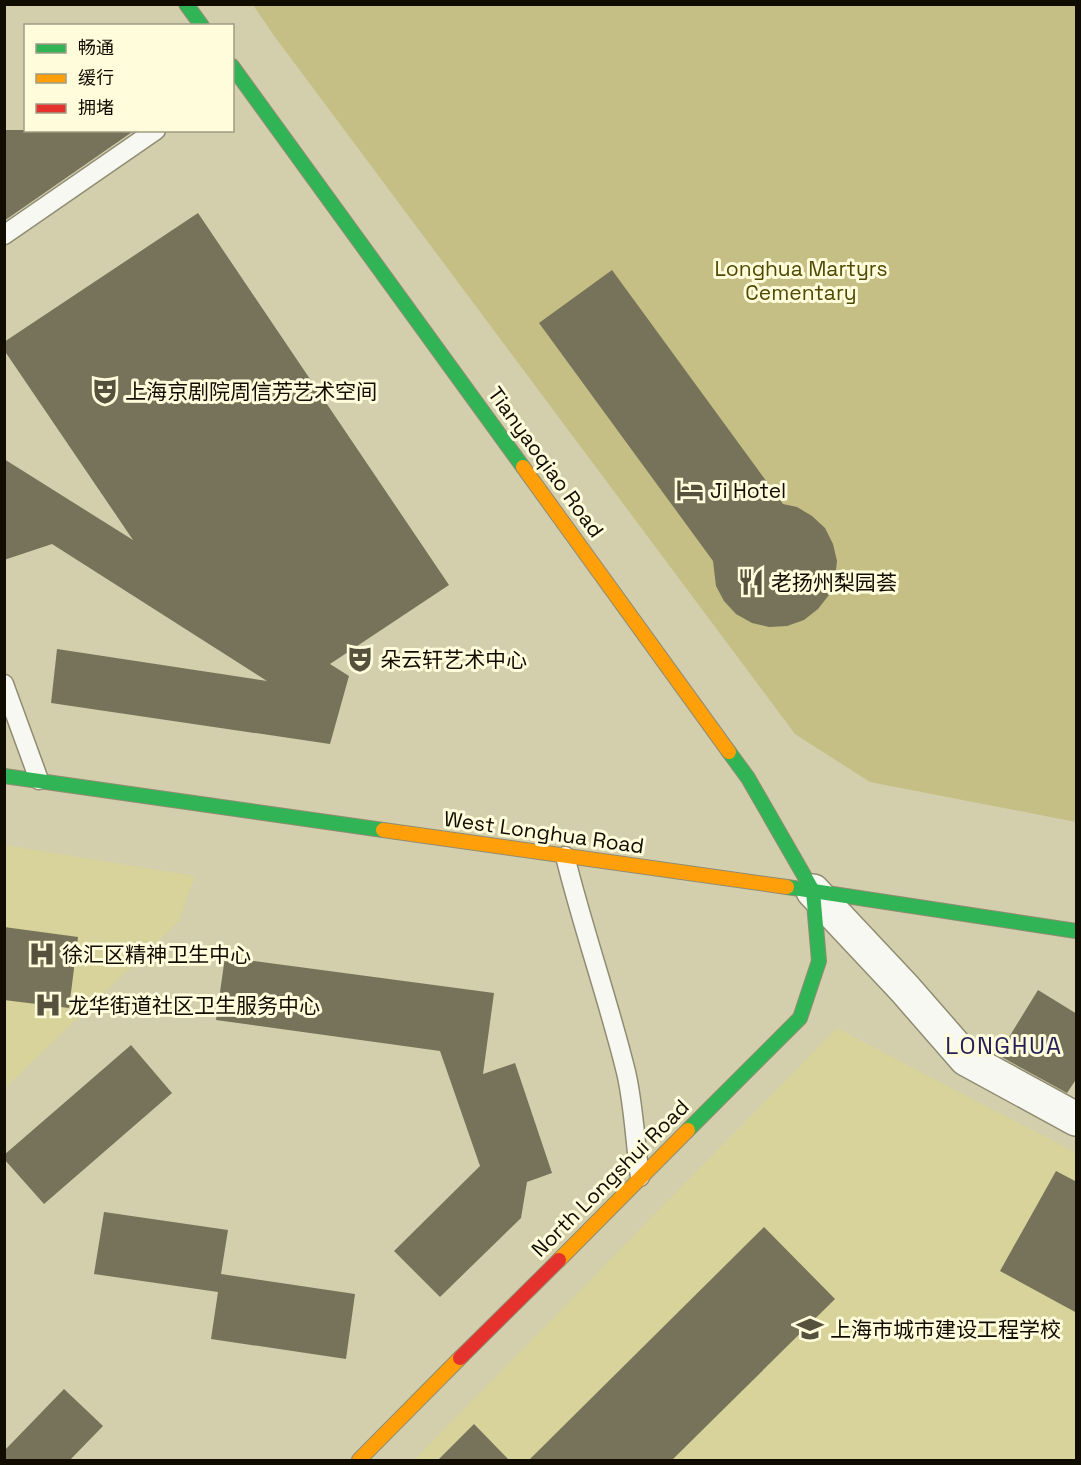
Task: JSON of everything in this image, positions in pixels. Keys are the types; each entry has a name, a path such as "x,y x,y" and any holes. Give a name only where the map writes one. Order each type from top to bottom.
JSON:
{"street":[{"path":"186,4 201,24"},
{"name":"Tianyaoqiao Road","path":"236,77 748,778 813,891"},
{"name":"West Longhua Road","path":"4,776 813,891 1077,931"},
{"path":"813,891 905,989 966,1059 1077,1119"},
{"name":"North Longshui Road","path":"359,1461 800,1018 819,961 813,891"}],"lane":[{"path":"4,235 153,132"},
{"path":"4,684 39,780"},
{"path":"565,856 627,1075 640,1177"}],"shaded area":[{"name":"龙华街道社区卫生服务中心","path":"5,845 195,876 179,921 5,1088"},
{"name":"上海市城市建设工程学校","path":"837,1028 1076,1153 1076,1460 414,1460"}],"green space":[{"name":"Longhua Martyrs Cementary","path":"253,5 1076,5 1076,822 870,782 795,734"}],"building":[{"path":"4,130 132,132 4,221"},
{"path":"198,213 449,585 330,664 349,676 330,744 51,703 57,649 267,681 52,544 4,560 4,459 133,540 4,350 4,342"},
{"path":"612,270 783,504 797,507 812,516 825,528 833,544 837,561 835,579 829,595 818,609 804,620 787,626 769,627 752,623 736,614 724,601 716,586 713,561 539,323"},
{"path":"4,927 78,937 69,1008 4,1000"},
{"path":"225,957 494,993 483,1074 515,1063 552,1173 527,1182 521,1218 440,1297 394,1251 480,1166 440,1051 216,1020"},
{"path":"1038,990 1077,1014 1077,1078 1067,1093 998,1055"},
{"path":"131,1045 172,1093 44,1204 4,1159 4,1155"},
{"path":"1056,1171 1077,1182 1077,1313 1000,1271"},
{"path":"104,1212 228,1230 221,1274 355,1294 346,1359 211,1339 218,1292 94,1274"},
{"path":"764,1227 835,1299 671,1461 528,1461"},
{"path":"64,1389 103,1426 69,1461 4,1461 4,1451"},
{"path":"474,1424 510,1461 437,1461"}],"traffic: fast":[{"path":"186,4 201,24"},
{"path":"234,69 523,467"},
{"path":"688,1130 800,1018 819,961 813,891 748,778 729,752"},
{"path":"4,776 383,830"},
{"path":"787,887 1076,931"}],"traffic: slow":[{"path":"523,467 729,752"},
{"path":"383,830 787,887"},
{"path":"559,1260 688,1130"},
{"path":"359,1460 460,1358"}],"traffic: jam":[{"path":"460,1358 559,1260"}],"place":[{"name":"上海京剧院周信芳艺术空间","path":"105,391"},
{"name":"Ji Hotel","path":"690,490"},
{"name":"老扬州梨园荟","path":"751,582"},
{"name":"朵云轩艺术中心","path":"360,659"},
{"name":"徐汇区精神卫生中心","path":"42,954"},
{"name":"龙华街道社区卫生服务中心","path":"48,1005"},
{"name":"上海市城市建设工程学校","path":"810,1329"}],"district":[{"name":"LONGHUA","path":"1004,1045"}]}
